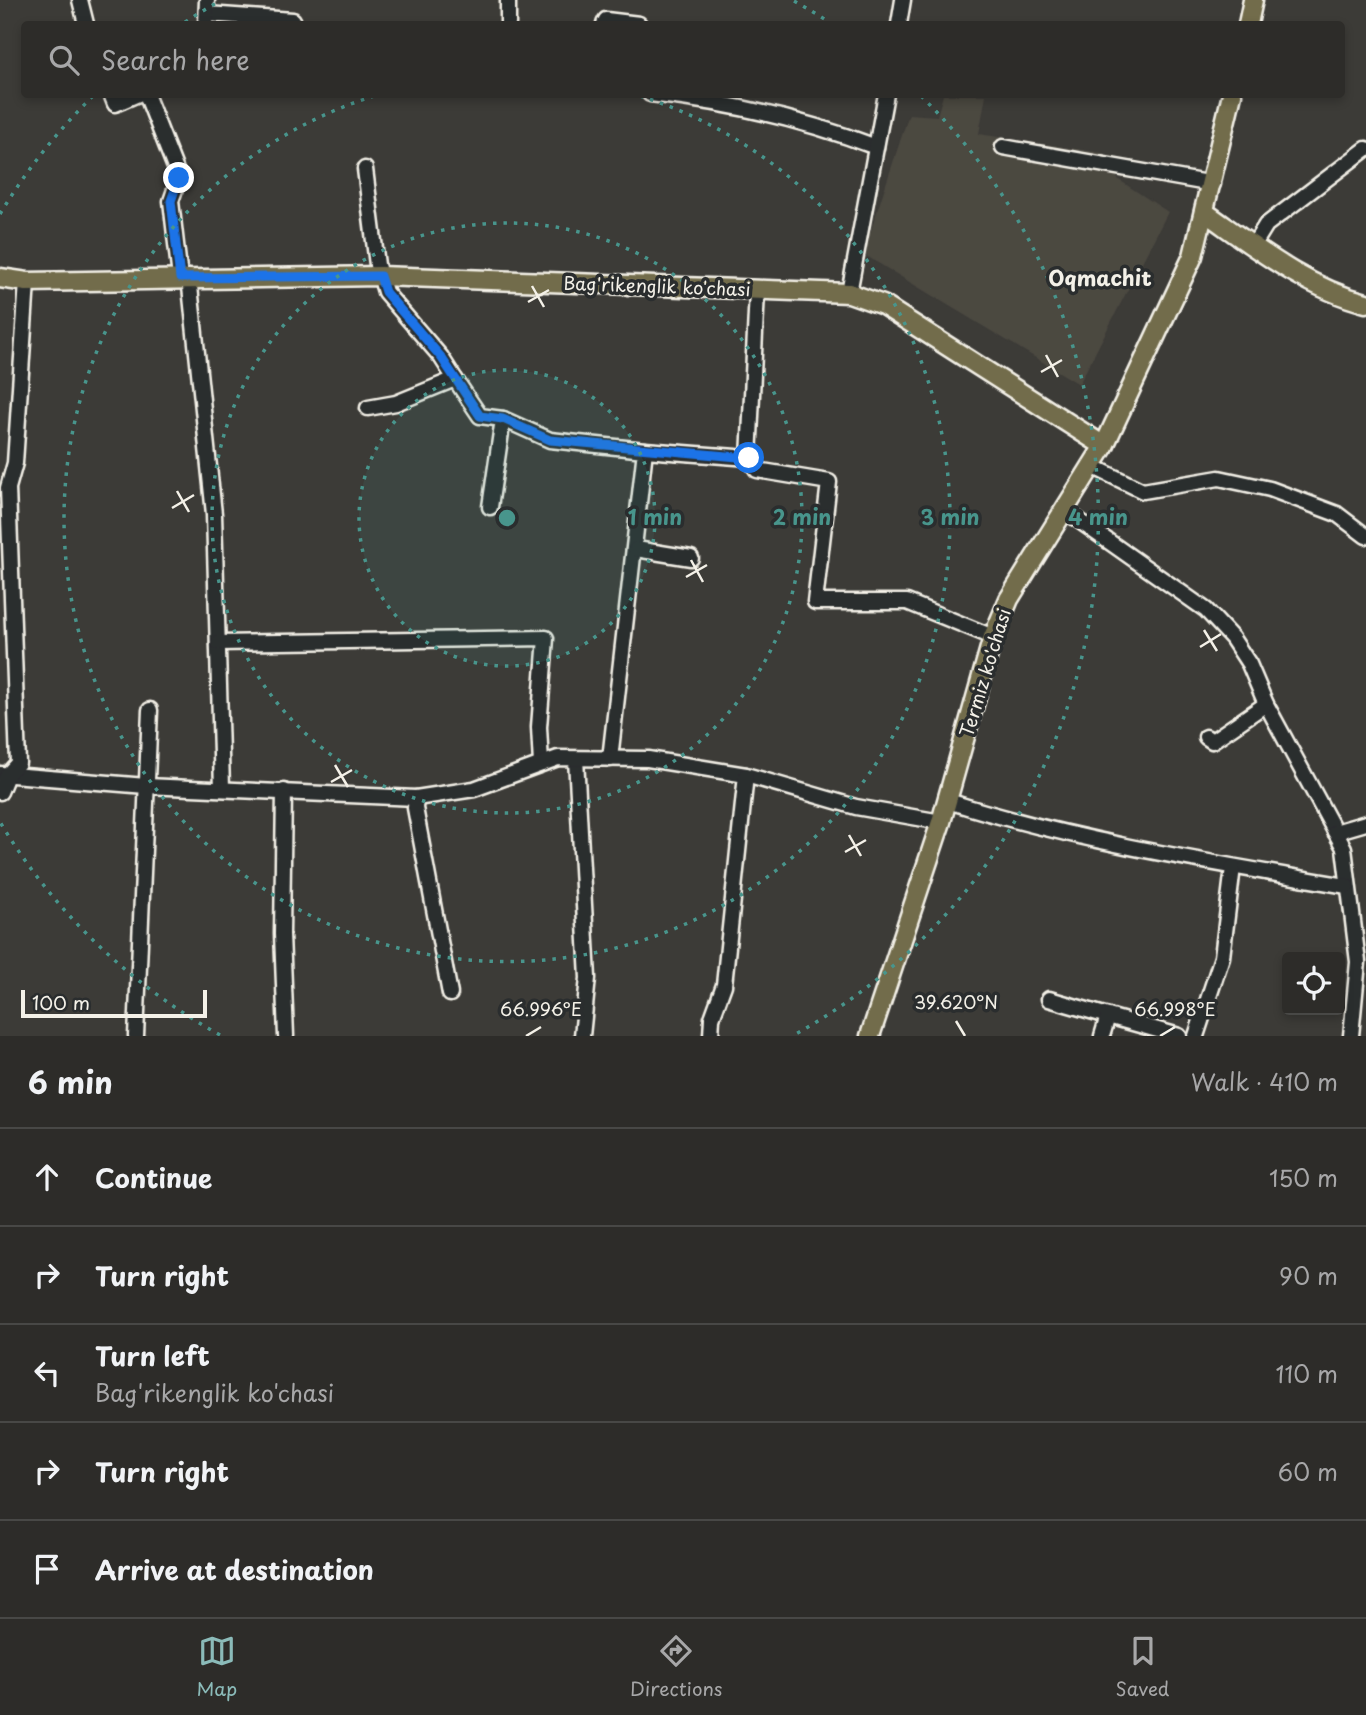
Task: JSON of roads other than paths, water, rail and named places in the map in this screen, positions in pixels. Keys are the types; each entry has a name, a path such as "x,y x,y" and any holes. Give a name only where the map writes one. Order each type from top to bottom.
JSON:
{"main road":[{"path":"1249,21 1253,0"},
{"name":"Termiz ko'chasi","path":"870,1036 948,801 993,637 1009,598 1104,446 1193,256 1206,213 1231,98"},
{"path":"1206,213 1293,273 1345,298 1366,303"},
{"name":"Bag'rikenglik ko'chasi","path":"0,278 27,282 185,277 380,276 849,293 883,305 1104,446"}],"street":[{"path":"80,0 85,21"},
{"path":"508,0 508,21"},
{"path":"900,21 903,0"},
{"path":"207,13 293,20"},
{"path":"113,98 115,104 129,98"},
{"path":"148,98 179,178 171,201 185,277 214,514 222,788"},
{"path":"691,98 826,128 876,147"},
{"path":"849,293 885,98"},
{"path":"1003,147 1213,184"},
{"path":"1253,246 1266,225 1366,149"},
{"path":"365,169 380,276 385,292 441,357 480,416 503,419 550,440 749,458"},
{"path":"0,792 4,774 18,763 4,533 8,488 15,463 27,282"},
{"path":"757,291 749,458 757,470 829,482 815,602 907,602 993,637"},
{"path":"368,408 396,403 455,379"},
{"path":"490,507 503,419"},
{"path":"610,759 636,549 645,450"},
{"path":"1093,466 1143,491 1219,478 1270,489 1337,514 1366,536"},
{"path":"1064,510 1206,610 1232,638 1249,664 1266,704 1344,848 1358,962 1351,1036"},
{"path":"636,549 691,558"},
{"path":"218,643 546,638 539,727 541,764"},
{"path":"1206,737 1212,741 1266,704"},
{"path":"136,1036 150,710"},
{"path":"4,774 146,786 416,798 474,789 558,758 648,759 746,775 856,807 941,822"},
{"path":"576,759 588,978 582,1036"},
{"path":"711,1036 712,1018 724,985 746,775"},
{"path":"284,791 282,934 286,1036"},
{"path":"416,798 415,808 450,994"},
{"path":"948,801 1049,830 1233,867 1347,886"},
{"path":"1335,832 1366,823"},
{"path":"1196,1036 1222,957 1233,867"},
{"path":"1049,999 1179,1036"},
{"path":"1102,1036 1108,1016"}],"district":[{"name":"Oqmachit","path":"1100,279"}]}
